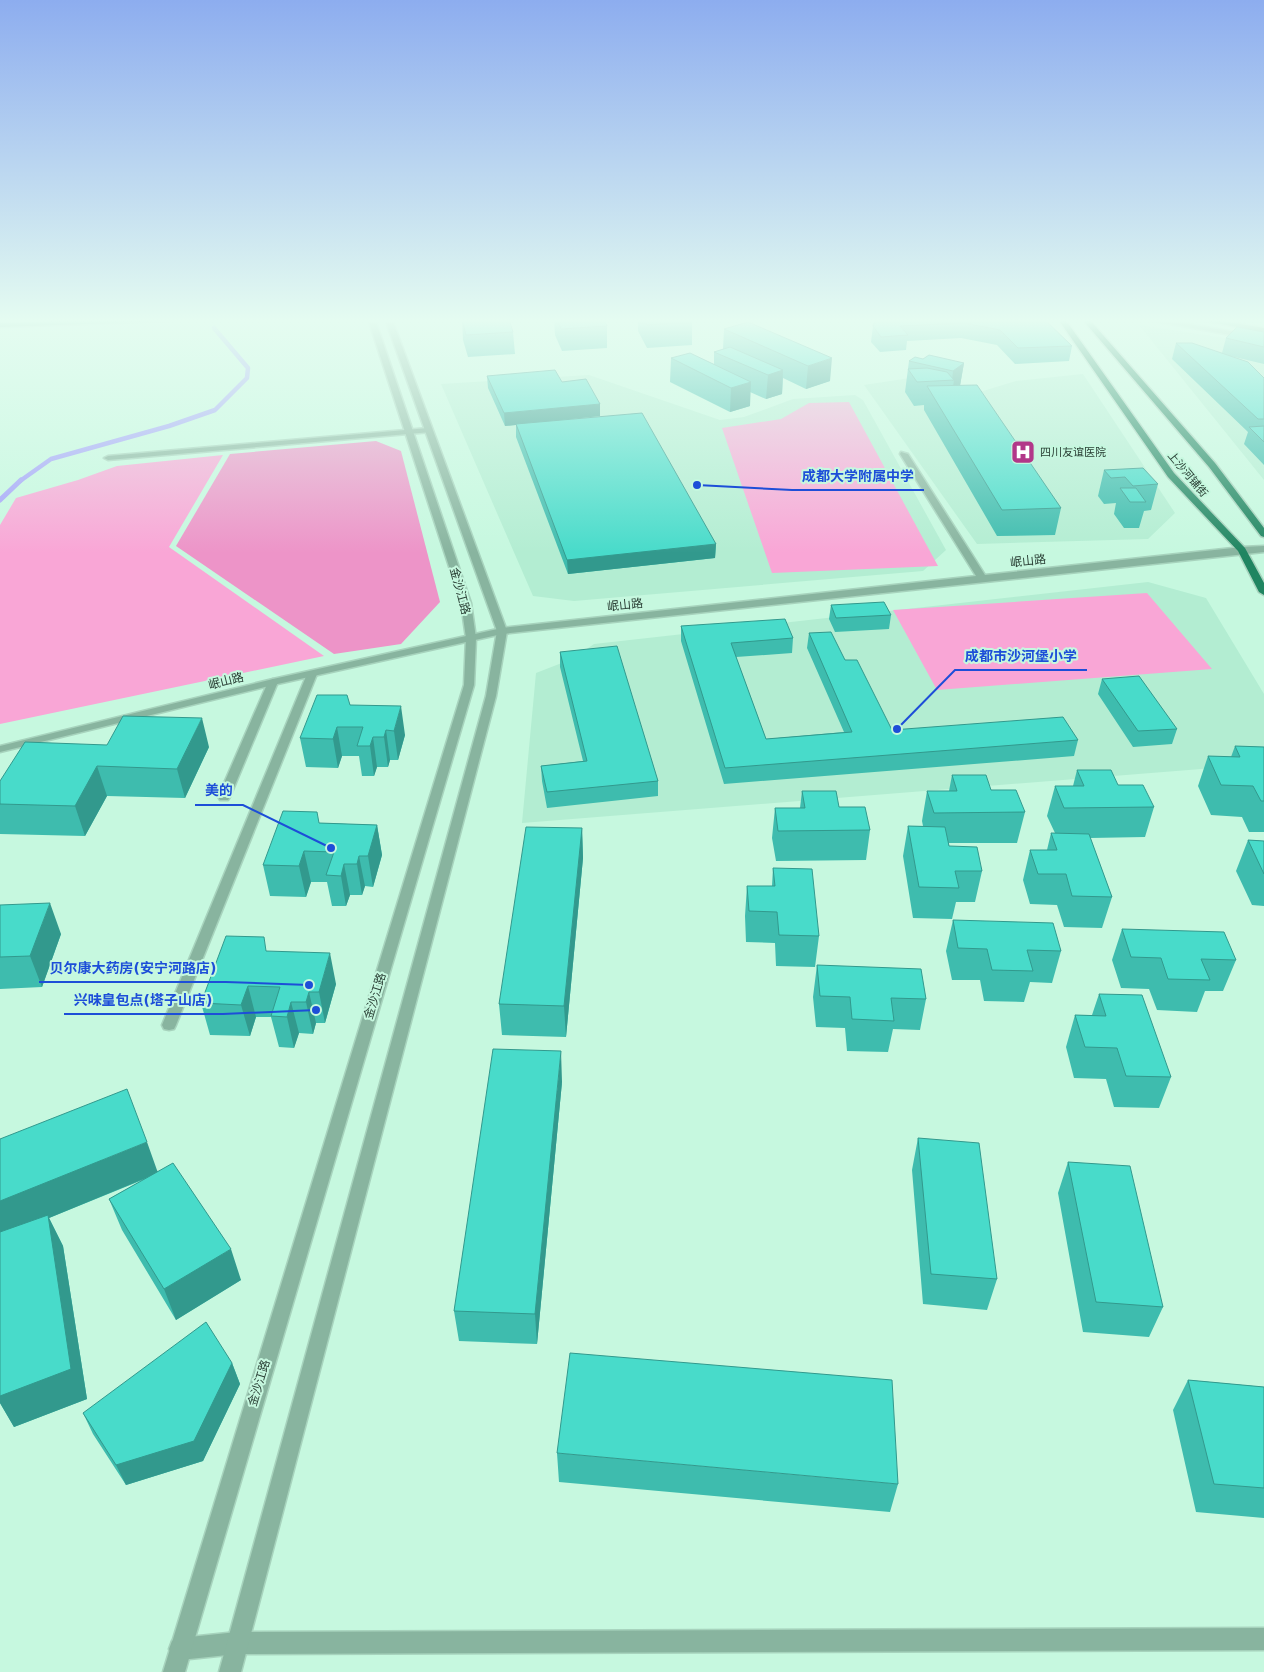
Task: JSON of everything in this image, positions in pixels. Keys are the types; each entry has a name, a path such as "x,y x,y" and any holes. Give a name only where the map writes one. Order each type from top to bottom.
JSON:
{"main road":[{"name":"上沙河铺街","path":"1118,397 1171,475 1242,550 1264,592"},
{"name":"上沙河铺街","path":"1153,397 1212,465 1264,534"}],"street":[{"name":"金沙江路","path":"174,1672 469,685 471,638 466,603 397,397"},
{"path":"230,1672 492,696 502,631 416,397"},
{"path":"108,458 428,430"},
{"path":"904,454 982,578"},
{"name":"岷山路","path":"0,749 273,682 502,631 1264,549"},
{"path":"169,1025 312,674"},
{"path":"224,797 273,682"},
{"path":"180,1649 237,1643 1264,1639"}],"shaded area":[{"path":"447,397 653,397 720,420 744,417 793,399 858,397 863,400 946,550 923,571 574,601 533,596"},
{"name":"四川友谊医院","path":"873,397 1098,397 1175,513 1148,539 977,544"},
{"path":"1197,397 1264,397 1264,480"},
{"path":"849,402 938,566 772,573 722,428 781,419 809,403"},
{"path":"376,441 401,451 440,602 401,644 334,654 176,546 230,454"},
{"path":"223,455 169,547 324,656 0,724 0,525 16,498 78,480 117,466"},
{"path":"1148,582 1206,598 1264,694 1264,764 522,823 536,673 572,659 594,644"},
{"path":"1147,593 1212,669 937,690 893,610"}],"building":[{"path":"497,397 596,397 600,404 504,413"},
{"path":"934,397 985,397 1061,508 1002,510"},
{"path":"1234,397 1264,397 1264,419 1258,419"},
{"path":"642,413 716,544 567,560 516,424"},
{"path":"1264,426 1264,442 1249,427"},
{"path":"1143,468 1158,484 1133,486 1125,477 1111,478 1104,470"},
{"path":"1120,488 1136,488 1146,502 1130,502"},
{"path":"884,602 891,615 836,618 831,605"},
{"path":"785,619 793,638 731,643 766,739 852,732 809,633 831,632 845,660 857,660 892,730 1063,717 1078,740 725,768 681,626"},
{"path":"617,646 658,781 547,792 541,766 587,761 560,652"},
{"path":"1139,676 1177,729 1138,731 1102,679"},
{"path":"317,695 347,695 350,705 401,706 394,731 386,730 384,737 373,737 370,746 357,746 363,727 337,727 333,739 300,738"},
{"path":"123,716 202,718 177,769 97,766 75,806 0,804 0,781 25,742 107,745"},
{"path":"1235,746 1264,747 1264,801 1261,801 1253,786 1221,785 1208,756 1240,757"},
{"path":"1077,770 1111,770 1118,785 1143,785 1154,807 1064,808 1055,786 1084,786"},
{"path":"952,775 986,775 991,790 1016,790 1025,812 934,813 927,791 957,791"},
{"path":"802,791 836,791 839,807 865,807 870,830 778,831 775,808 805,808"},
{"path":"283,811 317,812 319,823 377,825 368,856 359,856 357,864 344,864 341,876 326,875 334,852 304,851 299,866 263,865"},
{"path":"908,826 945,827 949,846 977,847 982,871 955,871 959,888 919,887"},
{"path":"526,827 582,828 564,1006 499,1004"},
{"path":"1051,833 1089,834 1112,897 1072,896 1066,874 1038,874 1030,850 1057,850"},
{"path":"1248,840 1264,841 1264,874"},
{"path":"773,868 812,869 819,936 779,935 777,912 749,911 747,886 775,886"},
{"path":"50,903 30,956 0,957 0,905"},
{"path":"953,920 1053,923 1061,951 1027,950 1033,971 992,970 987,949 958,948"},
{"path":"1122,929 1224,932 1236,960 1201,959 1210,980 1168,979 1161,958 1131,957"},
{"path":"226,936 264,937 266,951 330,953 319,992 309,992 306,1002 291,1002 287,1017 271,1016 280,987 248,986 241,1005 201,1003"},
{"path":"817,965 921,969 926,999 891,998 894,1021 852,1019 850,997 820,996"},
{"path":"1099,994 1142,995 1171,1077 1126,1076 1117,1048 1085,1047 1075,1015 1106,1016"},
{"path":"493,1049 561,1051 535,1314 454,1311"},
{"path":"127,1089 147,1142 0,1201 0,1139"},
{"path":"918,1138 979,1143 997,1279 931,1274"},
{"path":"1068,1162 1130,1166 1163,1307 1096,1302"},
{"path":"173,1163 231,1249 164,1289 109,1199"},
{"path":"48,1215 71,1369 0,1396 0,1232"},
{"path":"206,1322 232,1363 194,1441 116,1465 83,1413"},
{"path":"570,1353 892,1380 898,1484 557,1453"},
{"path":"1188,1380 1264,1387 1264,1488 1214,1484"}],"waterway":[{"path":"20,481 51,459 169,426 215,410 228,397"},
{"path":"0,500 21,480"}],"place":[{"name":"四川友谊医院","path":"1023,452"},
{"name":"成都大学附属中学","path":"697,485"},
{"name":"成都市沙河堡小学","path":"897,729"},
{"name":"美的","path":"331,848"},
{"name":"贝尔康大药房(安宁河路店)","path":"309,985"},
{"name":"兴味皇包点(塔子山店)","path":"316,1010"}]}
